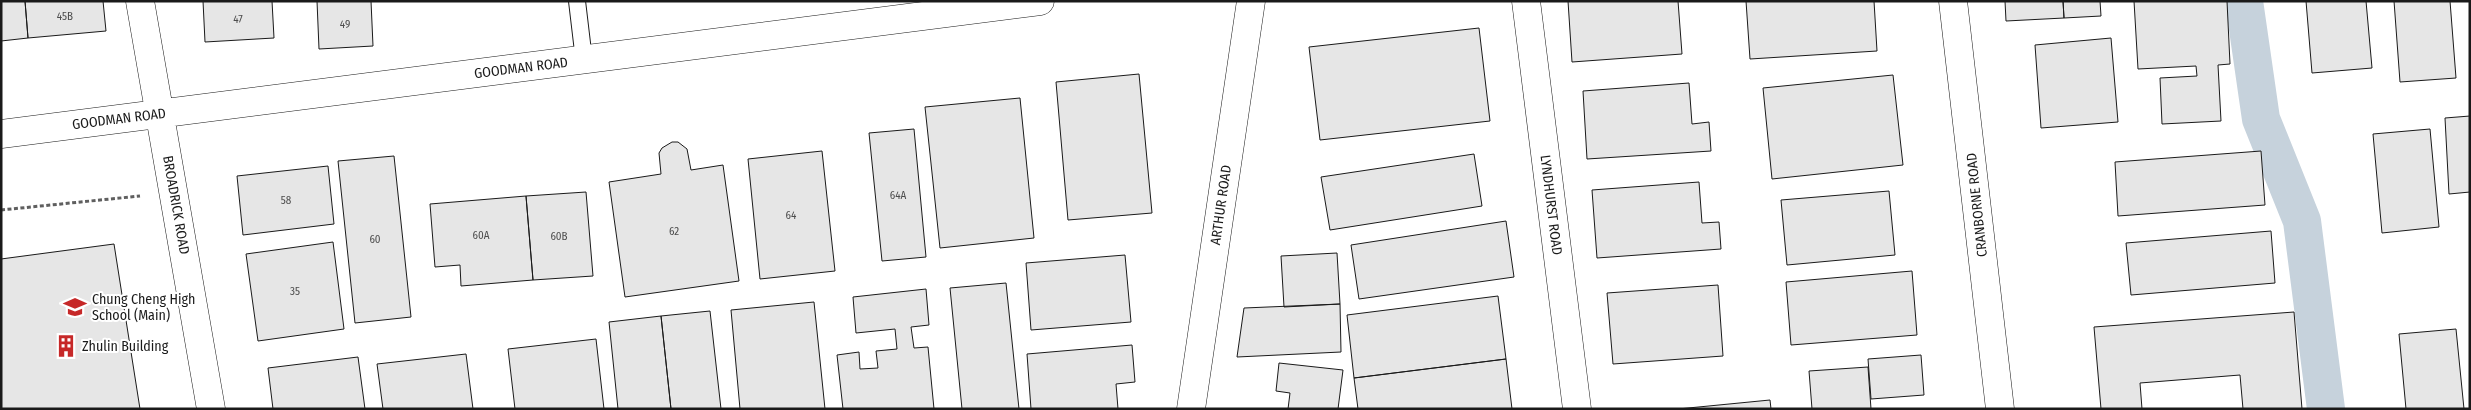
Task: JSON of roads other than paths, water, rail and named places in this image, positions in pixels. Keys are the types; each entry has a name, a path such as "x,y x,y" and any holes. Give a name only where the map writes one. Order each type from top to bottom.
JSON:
{"street":[{"name":"BROADRICK ROAD","path":"140,1 211,409"},
{"name":"GOODMAN ROAD","path":"1,134 1040,1"},
{"name":"ARTHUR ROAD","path":"1191,409 1251,1"},
{"name":"LYNDHURST ROAD","path":"1526,1 1577,409"},
{"name":"CRANBORNE ROAD","path":"1954,1 2000,409"}],"lane":[{"path":"577,1 584,60"}],"waterway":[{"path":"2244,1 2261,119 2302,221 2326,409"}],"place":[{"name":"Chung Cheng High School (Main)","path":"75,307"},
{"name":"Zhulin Building","path":"66,346"}]}
